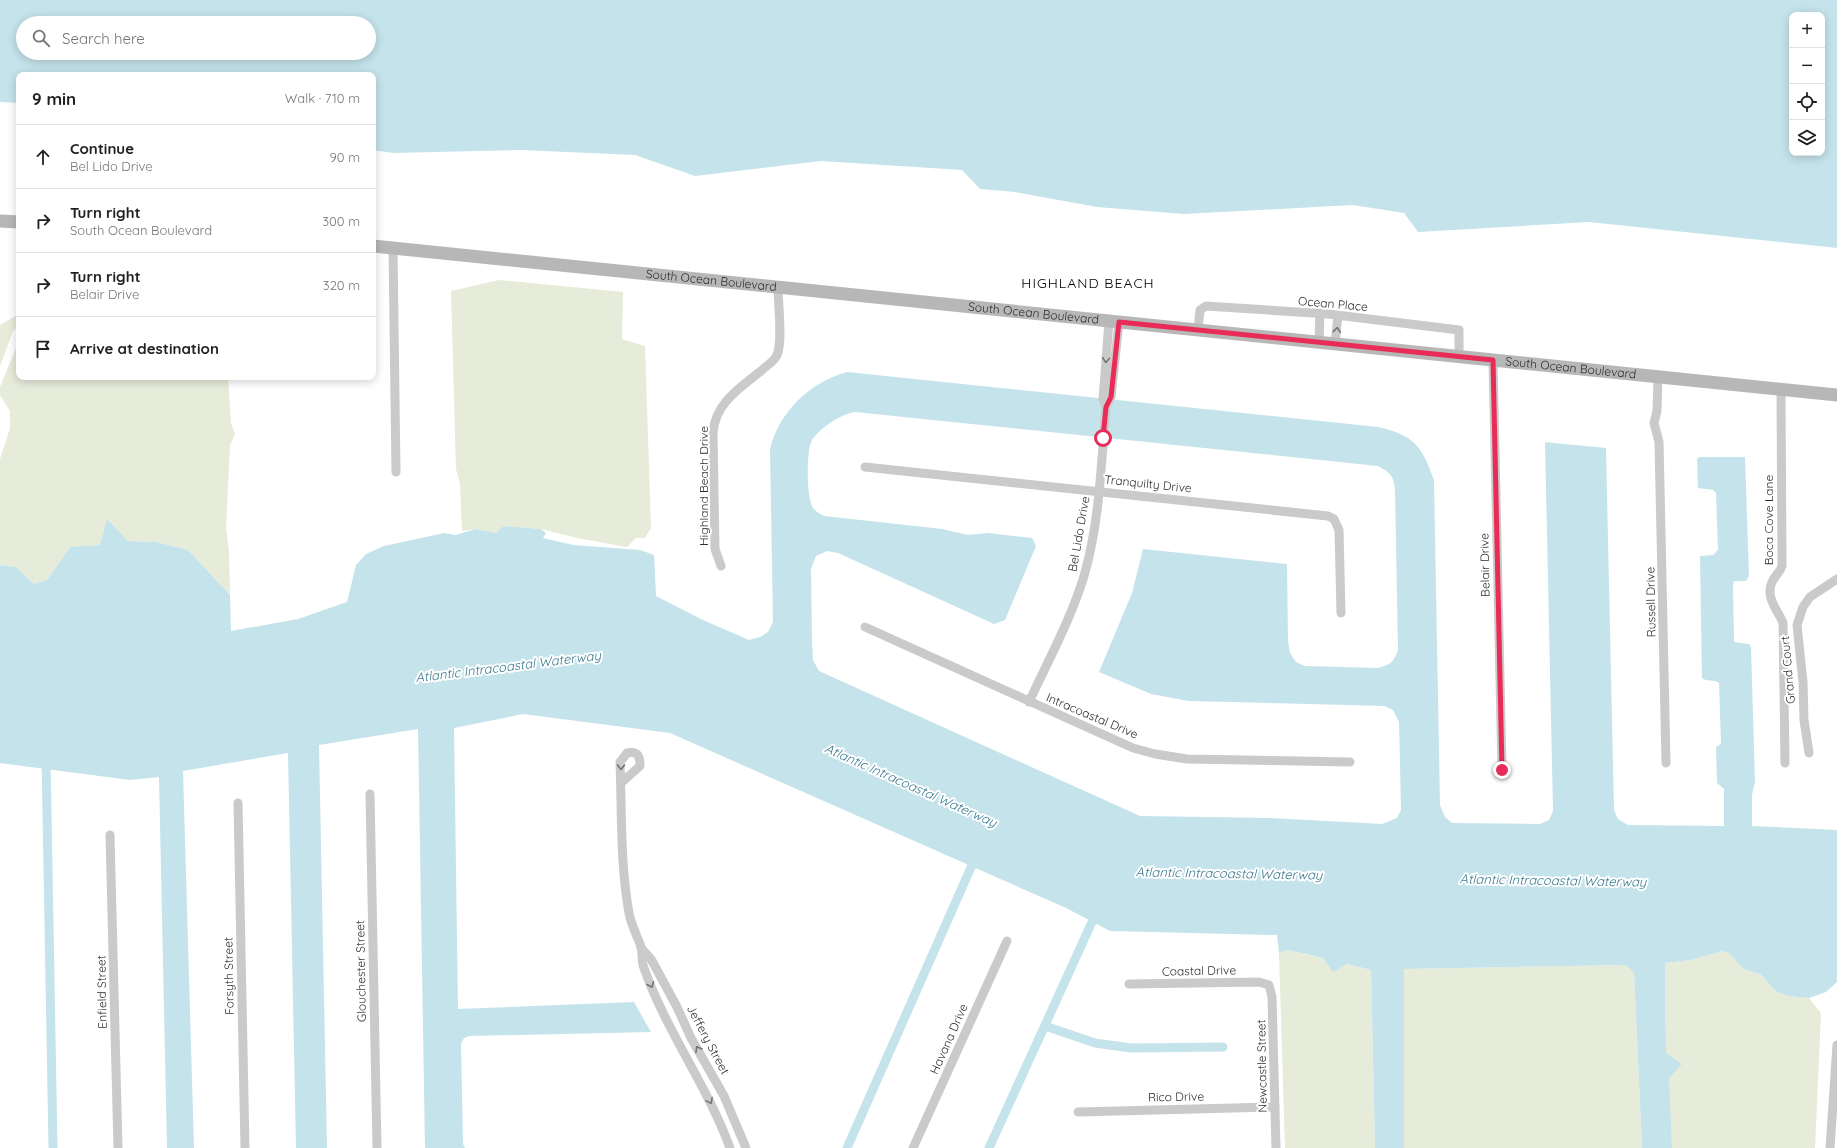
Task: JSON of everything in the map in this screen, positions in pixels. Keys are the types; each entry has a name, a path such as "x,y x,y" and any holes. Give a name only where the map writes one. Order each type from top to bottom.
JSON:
{"main road":[{"path":"0,221 16,222"},
{"name":"South Ocean Boulevard","path":"376,246 1837,395"}],"street":[{"path":"394,248 396,472"},
{"name":"Highland Beach Drive","path":"721,566 715,549 714,421 726,400 776,358 779,347 778,287"},
{"name":"Ocean Place","path":"1198,330 1200,310 1206,306 1320,313 1459,330 1459,357"},
{"path":"1319,343 1320,313"},
{"path":"1335,344 1338,315"},
{"name":"Bel Lido Drive","path":"1029,702 1075,601 1083,577 1095,527 1114,322"},
{"name":"Belair Drive","path":"1493,360 1502,770"},
{"name":"Russell Drive","path":"1658,377 1657,410 1661,414 1662,421 1659,442 1666,763"},
{"name":"Boca Cove Lane","path":"1781,390 1782,566 1781,571 1773,581 1770,593 1774,606 1783,623 1785,763"},
{"name":"Tranquilty Drive","path":"865,468 1328,516 1334,519 1339,530 1341,613"},
{"name":"Grand Court","path":"1809,753 1804,720 1803,682 1797,625 1803,607 1810,597 1837,579"},
{"name":"Intracoastal Drive","path":"865,627 1118,742 1155,754 1187,759 1350,762"},
{"name":"Jeffery Street","path":"621,784 621,834 625,884 629,914 641,948 643,966 656,999 682,1052 711,1102 730,1148"},
{"name":"Glouchester Street","path":"370,794 377,1148"},
{"name":"Forsyth Street","path":"238,803 245,1148"},
{"name":"Enfield Street","path":"110,835 118,1148"},
{"name":"Havana Drive","path":"913,1148 1007,941"},
{"name":"Jeffery Street","path":"641,948 651,959 677,1007 691,1038 724,1096 746,1148"},
{"name":"Coastal Drive","path":"1128,984 1259,982 1269,985"},
{"name":"Newcastle Street","path":"1269,985 1272,997 1276,1148"},
{"path":"1830,1148 1837,1045"},
{"name":"Rico Drive","path":"1078,1112 1275,1107"}],"green space":[{"path":"499,280 623,292 622,339 645,346 651,528 645,538 636,538 627,547 577,538 541,529 505,526 496,533 475,529 462,531 460,484 456,469 451,291"},
{"path":"16,316 16,328 13,331 0,366 0,325"},
{"path":"16,348 16,380 228,380 231,423 235,434 230,445 226,528 229,552 230,595 188,550 156,542 128,541 107,519 100,546 70,547 47,580 34,584 16,567 0,565 0,459 10,428 10,411 0,395 0,387"},
{"path":"1288,950 1371,970 1375,1148 1285,1148 1279,953"},
{"path":"1723,951 1730,954 1743,969 1760,974 1777,992 1788,996 1809,998 1821,1013 1815,1148 1672,1148 1666,1053 1665,963 1691,960"},
{"path":"1625,965 1634,972 1642,1148 1404,1148 1403,969"}],"water":[{"path":"0,0 1837,0 1837,248 1589,222 1418,232 1404,213 1353,205 1184,214 1097,207 1015,192 980,189 962,170 821,161 695,176 635,155 521,150 393,153 376,150 376,72 16,72 16,103 0,102"},
{"name":"Atlantic Intracoastal Waterway","path":"847,372 1378,427 1390,430 1408,438 1415,444 1425,458 1434,480 1440,805 1445,817 1452,823 1540,824 1549,820 1553,811 1545,442 1606,448 1614,810 1618,819 1628,825 1724,826 1724,789 1717,783 1716,747 1721,744 1719,683 1702,678 1700,556 1713,555 1718,550 1716,493 1713,490 1698,488 1697,459 1699,457 1745,457 1749,576 1746,581 1734,581 1733,585 1734,642 1749,644 1751,647 1755,782 1752,795 1752,826 1837,830 1837,982 1826,992 1809,998 1788,996 1777,992 1760,974 1743,969 1730,954 1723,951 1691,960 1665,963 1666,1053 1682,1064 1669,1078 1672,1148 1642,1148 1634,972 1625,965 1404,969 1404,1148 1375,1148 1371,970 1347,964 1333,972 1323,958 1288,950 1279,953 1277,935 1110,931 1066,908 670,733 523,714 454,728 458,1009 634,1002 651,1032 469,1036 464,1038 461,1044 463,1144 465,1148 425,1148 418,729 319,745 327,1148 296,1148 288,753 183,771 194,1148 167,1148 159,777 130,780 0,763 0,565 16,567 34,584 47,580 70,547 100,545 107,519 128,541 156,542 188,550 230,595 231,631 298,619 347,602 356,565 366,554 384,546 444,533 456,535 475,529 496,533 504,526 541,529 546,533 543,538 573,545 640,550 654,555 656,596 703,620 749,640 760,637 768,632 773,622 770,449 774,435 789,411 798,400 821,383","holes":["855,412 1378,466 1391,475 1394,481 1395,490 1398,650 1395,657 1386,666 1378,668 1305,666 1296,662 1290,653 1288,641 1287,564 1143,549 1132,593 1099,672 1151,694 1189,701 1385,706 1393,710 1399,722 1401,810 1397,818 1382,824 1270,818 1140,816 819,671 813,660 811,569 816,556 827,551 838,553 994,624 1005,620 1036,546 1032,538 988,533 968,535 942,529 824,516 817,512 811,504 809,496 808,464 810,446 812,440 825,426 849,413"]}],"waterway":[{"path":"46,757 53,1148"},
{"path":"847,1148 976,856"},
{"path":"989,1148 1097,911"},
{"path":"1045,1026 1095,1043 1131,1048 1223,1047"}],"district":[{"name":"HIGHLAND BEACH","path":"1088,283"}],"route":[{"path":"1103,438 1106,407 1111,397 1119,322 1493,360 1502,770"}]}
